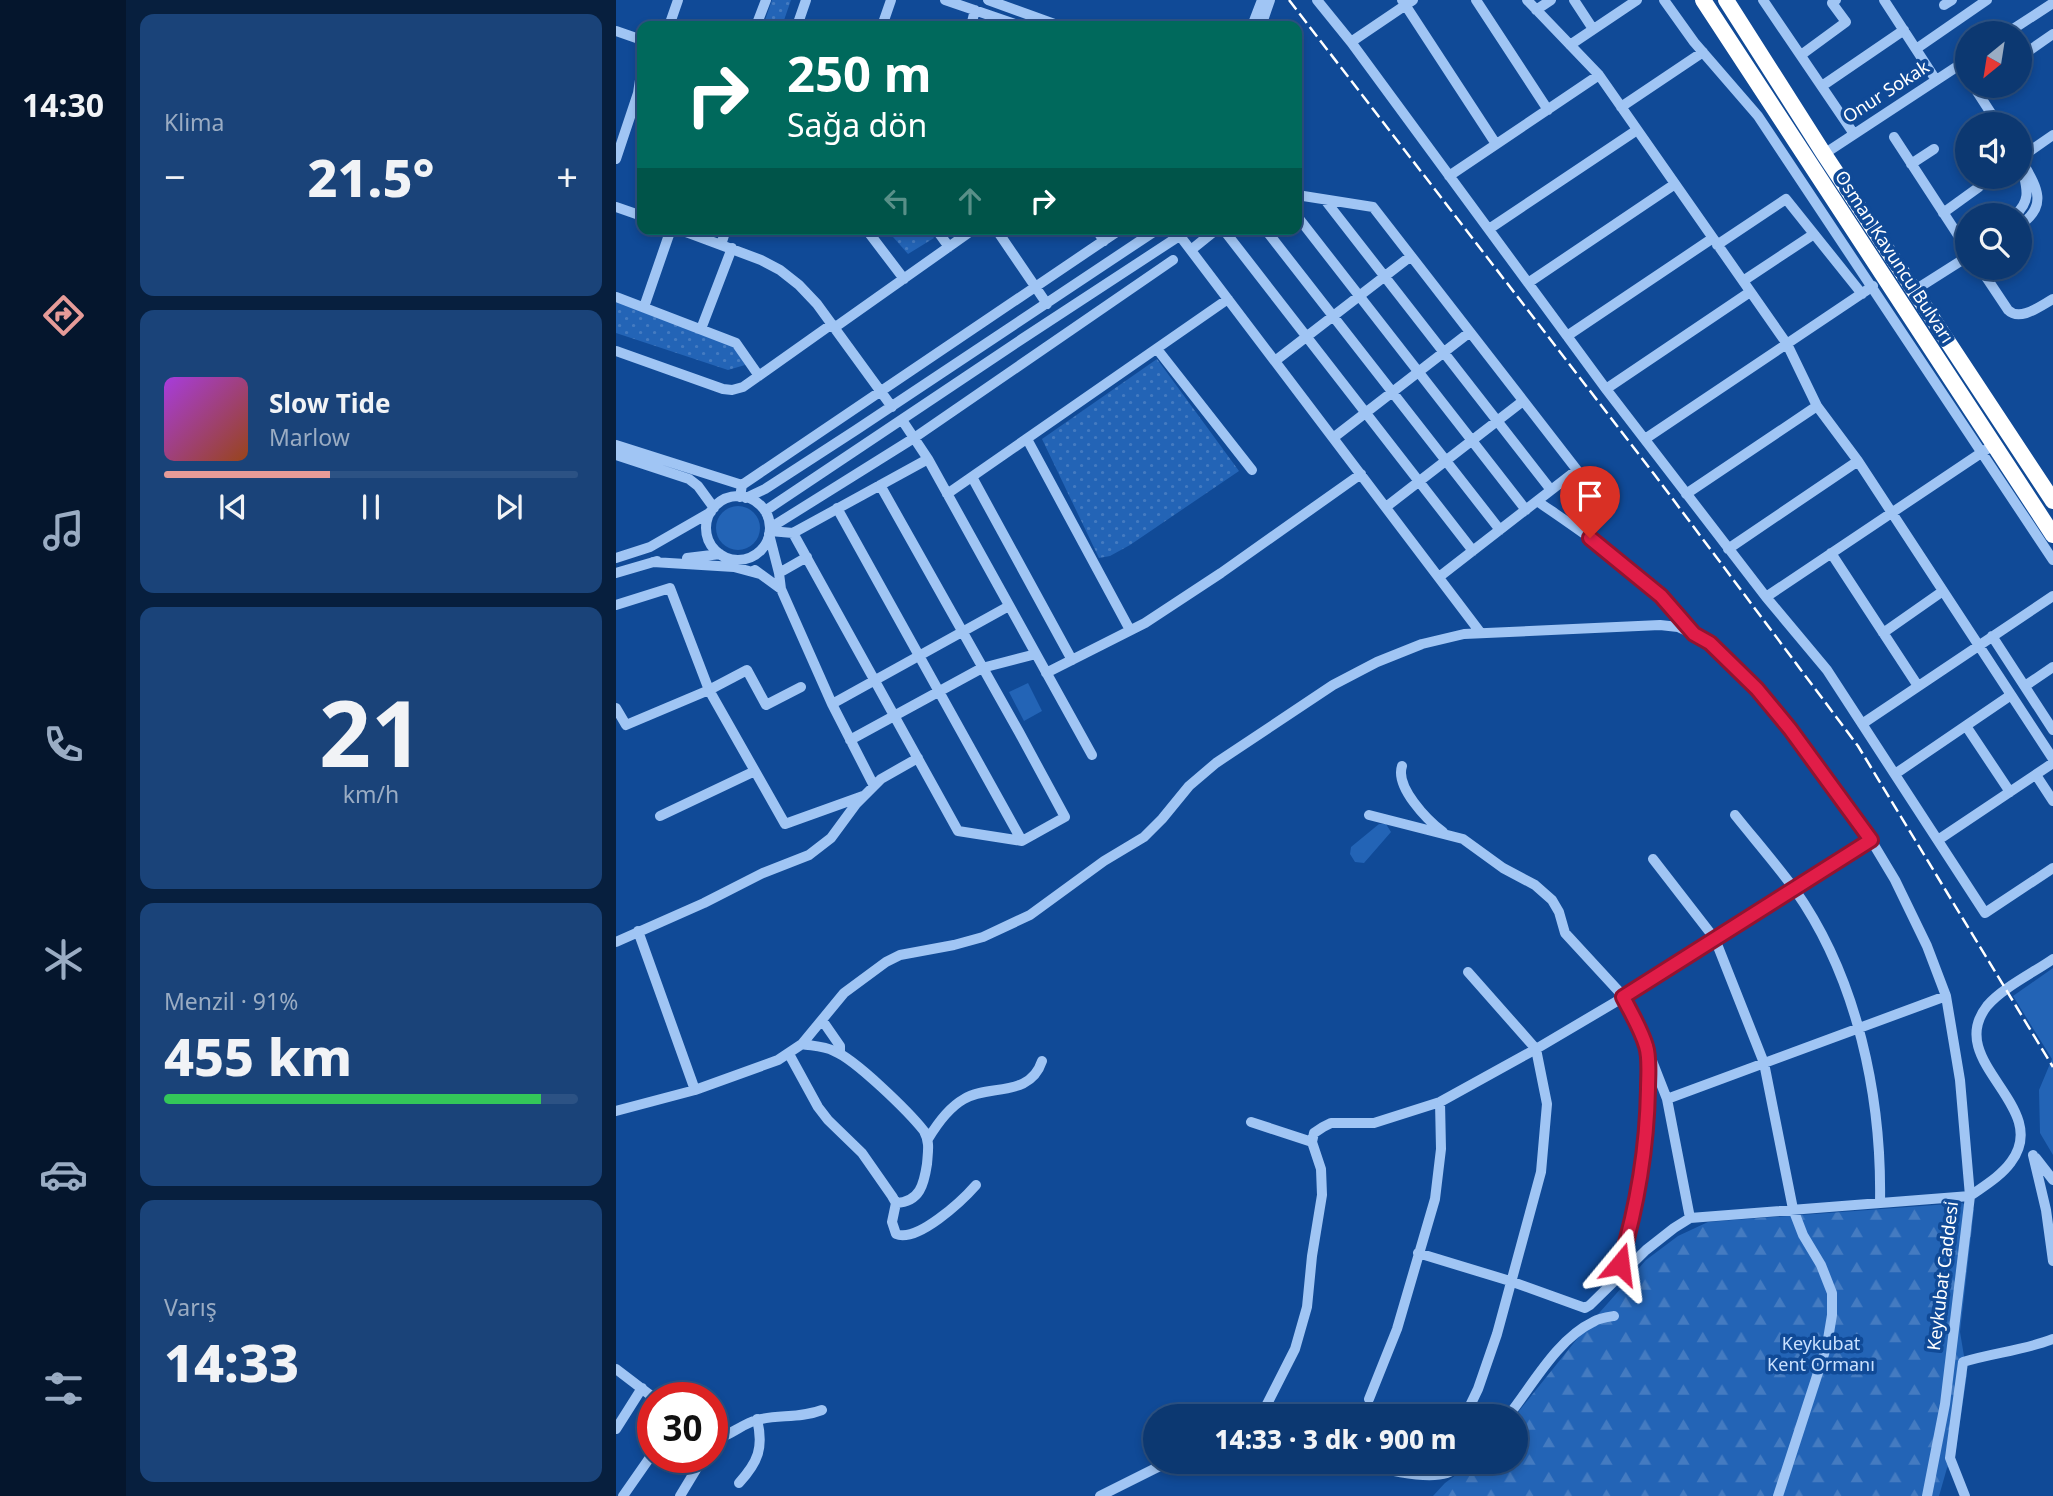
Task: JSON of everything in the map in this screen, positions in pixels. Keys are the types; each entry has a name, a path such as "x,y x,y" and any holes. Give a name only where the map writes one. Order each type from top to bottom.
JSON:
{"highway":[{"name":"Osman Kavuncu Bulvarı","path":"1703,0 1988,448 2053,535"},
{"name":"Osman Kavuncu Bulvarı","path":"1726,0 2053,501"}],"street":[{"path":"671,21 678,0"},
{"path":"758,21 766,0"},
{"path":"799,21 806,0"},
{"path":"884,21 891,0"},
{"path":"945,0 1007,21"},
{"path":"988,0 1046,21"},
{"path":"1254,21 1262,0"},
{"path":"1263,21 1269,0"},
{"path":"1317,0 1351,42 1606,389 1728,549 1827,670 1985,913 2053,867"},
{"path":"1476,0 1548,110"},
{"path":"1527,0 1598,75 1787,344 1817,406 1892,512 2053,761 1938,841"},
{"path":"1536,10 1550,0"},
{"path":"1574,0 1593,29"},
{"path":"1570,45 1637,0"},
{"path":"1664,0 1694,42 1758,116 1872,286 1988,448 2053,560"},
{"path":"1763,0 1854,134"},
{"path":"1801,55 1846,22 1832,3 1836,0"},
{"path":"1885,0 1936,80"},
{"path":"1916,49 1987,0"},
{"path":"1351,42 1407,2 1496,144"},
{"path":"2022,21 2044,4"},
{"path":"972,21 975,10"},
{"path":"1822,86 1904,30"},
{"path":"616,31 637,38"},
{"path":"2032,49 2053,34"},
{"path":"1621,107 1703,52"},
{"name":"Onur Sokak","path":"1824,153 1955,68"},
{"path":"1449,176 1598,75"},
{"path":"616,159 637,99"},
{"path":"1489,229 1637,130"},
{"path":"2032,150 2053,135"},
{"path":"1894,137 1955,231"},
{"path":"1911,164 1934,149"},
{"path":"2032,180 2038,201 2032,215"},
{"path":"1528,283 1675,184"},
{"path":"1943,213 1976,189"},
{"path":"1302,196 1373,207 1577,470 1439,577"},
{"path":"1567,335 1786,199 1862,293"},
{"path":"1325,200 1551,490"},
{"path":"616,207 637,214"},
{"path":"1302,222 1526,510"},
{"path":"1743,281 1814,234"},
{"path":"644,307 669,235"},
{"path":"695,235 761,260 789,276 809,294 892,407"},
{"path":"701,329 726,246 726,235"},
{"path":"871,235 904,279"},
{"path":"940,235 949,247"},
{"path":"616,351 728,390 740,388 966,235"},
{"path":"1000,235 1047,304"},
{"path":"1100,235 1104,241"},
{"path":"743,493 881,391 1112,235"},
{"path":"616,558 650,547 713,510 723,500 765,489 1149,235"},
{"path":"765,511 1180,235"},
{"path":"1186,235 1191,250 1480,632"},
{"path":"1191,250 1210,235"},
{"path":"1228,235 1473,551"},
{"path":"1270,235 1500,530"},
{"path":"1275,361 1411,256"},
{"path":"713,510 707,523 707,535 720,554 730,559 742,560 758,553 765,545 770,531 914,438 1173,260"},
{"path":"1915,290 1955,265"},
{"path":"1988,280 2013,315 2020,316 2053,299"},
{"path":"1645,439 1872,286"},
{"path":"1606,389 1750,292"},
{"path":"616,297 736,343 758,376"},
{"path":"947,494 1228,299"},
{"path":"1333,438 1470,332"},
{"path":"1157,349 1252,470"},
{"path":"1386,507 1523,401"},
{"path":"1686,494 1817,406"},
{"path":"902,420 928,458 1092,755"},
{"path":"1027,439 1130,630"},
{"path":"616,445 743,493 765,511 781,589 832,704 874,786"},
{"path":"1766,597 1988,448"},
{"path":"616,455 690,479 698,485 713,510"},
{"path":"770,531 793,533 928,458"},
{"path":"1728,549 1858,461"},
{"path":"1046,673 1145,623 1361,474"},
{"path":"972,477 1072,660"},
{"path":"793,533 958,831 1022,841 1065,817 880,485"},
{"path":"1537,501 1590,538 1651,587 1694,634"},
{"path":"837,508 1022,841"},
{"path":"1831,553 1918,686"},
{"path":"616,573 653,562 720,554"},
{"path":"779,573 807,557"},
{"path":"742,560 781,589"},
{"path":"653,562 703,564 760,574"},
{"path":"616,605 670,588 709,690 785,824 863,796"},
{"path":"1883,633 1943,591"},
{"path":"1862,724 2053,596"},
{"path":"832,704 1009,606"},
{"path":"616,1111 695,1090 771,1063 802,1044 836,1001 853,985 893,958 975,940 998,932 1030,915 1104,861 1144,837 1189,786 1216,763 1347,677 1393,654 1450,636 1480,632 1660,625 1678,627 1717,649 1766,699 1871,840 1895,880 1916,921 1946,996 1960,1080 1970,1196 1690,1218 1660,1239 1590,1306 1582,1308 1510,1281 1418,1253"},
{"path":"1993,636 2053,730"},
{"path":"850,740 982,668 1036,653"},
{"path":"2025,686 2053,667"},
{"path":"616,708 626,725 709,690 747,670 766,705 801,687"},
{"path":"1895,774 2011,695"},
{"path":"1966,726 2010,792"},
{"path":"616,942 763,873 809,855 831,838 863,796 874,786 892,771 918,758"},
{"path":"1402,766 1401,779 1412,797 1445,834"},
{"path":"660,816 755,771"},
{"path":"2036,775 2053,801"},
{"path":"1735,815 1795,890 1844,986 1869,1070 1880,1158 1880,1203"},
{"path":"1368,816 1469,842 1503,868 1547,894 1559,912 1564,933 1623,997 1647,1048 1667,1099 1690,1218"},
{"path":"1267,1404 1294,1349 1307,1307 1322,1187 1321,1169 1312,1142 1314,1133 1327,1125 1374,1123 1440,1102 1623,997 1871,840"},
{"path":"1653,859 1715,939 1764,1063 1793,1209 1803,1235 1828,1281 1833,1306 1822,1362 1778,1496"},
{"path":"638,930 695,1090"},
{"path":"2053,959 1992,1001 1983,1013 1976,1032 1977,1043 1987,1065 2020,1119 2020,1146 2033,1155 2053,1180"},
{"path":"1468,972 1536,1049 1547,1104 1541,1172 1497,1334 1471,1404"},
{"path":"1667,1099 1946,996"},
{"path":"822,1020 840,1046 840,1054"},
{"path":"802,1044 828,1048 840,1054 921,1127 928,1139 929,1150 922,1186 914,1198 896,1203"},
{"path":"1613,1284 1632,1222 1643,1160 1647,1048"},
{"path":"789,1054 818,1108 862,1153 896,1203 892,1222 895,1232 902,1236 920,1232 976,1185"},
{"path":"928,1139 958,1102 971,1095 1021,1084 1035,1074 1042,1061"},
{"path":"1369,1399 1397,1329 1430,1217 1438,1180 1442,1133 1440,1102"},
{"path":"1251,1122 1312,1142"},
{"name":"Keykubat Caddesi","path":"1927,1496 1945,1404 1970,1196 2007,1168 2020,1146"},
{"path":"2033,1155 2046,1210 2053,1261"},
{"path":"1517,1404 1548,1362 1568,1341 1590,1323 1614,1316"},
{"path":"1949,1368 1984,1355 2053,1339"},
{"path":"1963,1362 1950,1458 1965,1496"},
{"path":"616,1369 637,1384"},
{"path":"616,1429 637,1396"},
{"path":"728,1435 757,1419 810,1415 822,1410"},
{"path":"739,1483 759,1454 761,1438 757,1419"},
{"path":"623,1496 639,1473"},
{"path":"680,1496 694,1473"},
{"path":"1100,1496 1144,1474"}],"green space":[{"path":"772,0 791,0 784,21 765,21"},
{"path":"891,235 932,235 934,238 908,254"},
{"path":"616,299 733,343 745,365 728,370 616,333"},
{"path":"1157,359 1239,471 1130,545 1110,556 1099,558 1042,439"},
{"path":"738,506 754,512 760,528 754,544 738,550 722,544 716,528 722,512"},
{"path":"1028,683 1042,711 1024,721 1009,692"},
{"path":"1379,824 1386,824 1391,832 1364,863 1355,862 1350,854 1351,847"},
{"path":"2053,968 2053,1155 2040,1133 2039,1090 2052,1059 2013,996"},
{"name":"Keykubat Kent Ormanı","path":"1962,1203 1974,1209 1960,1332 1967,1374 1955,1456 1947,1468 1939,1496 1433,1496 1457,1474 1528,1474 1528,1404 1525,1404 1585,1329 1646,1260 1678,1236 1708,1222"}],"railway":[{"path":"1289,0 1654,474 1858,746 2053,1067"}],"route":[{"path":"1590,538 1661,596 1694,634 1710,643 1757,689 1790,729 1871,840 1623,997 1647,1048 1648,1071 1647,1118 1640,1180 1620,1264"}]}
